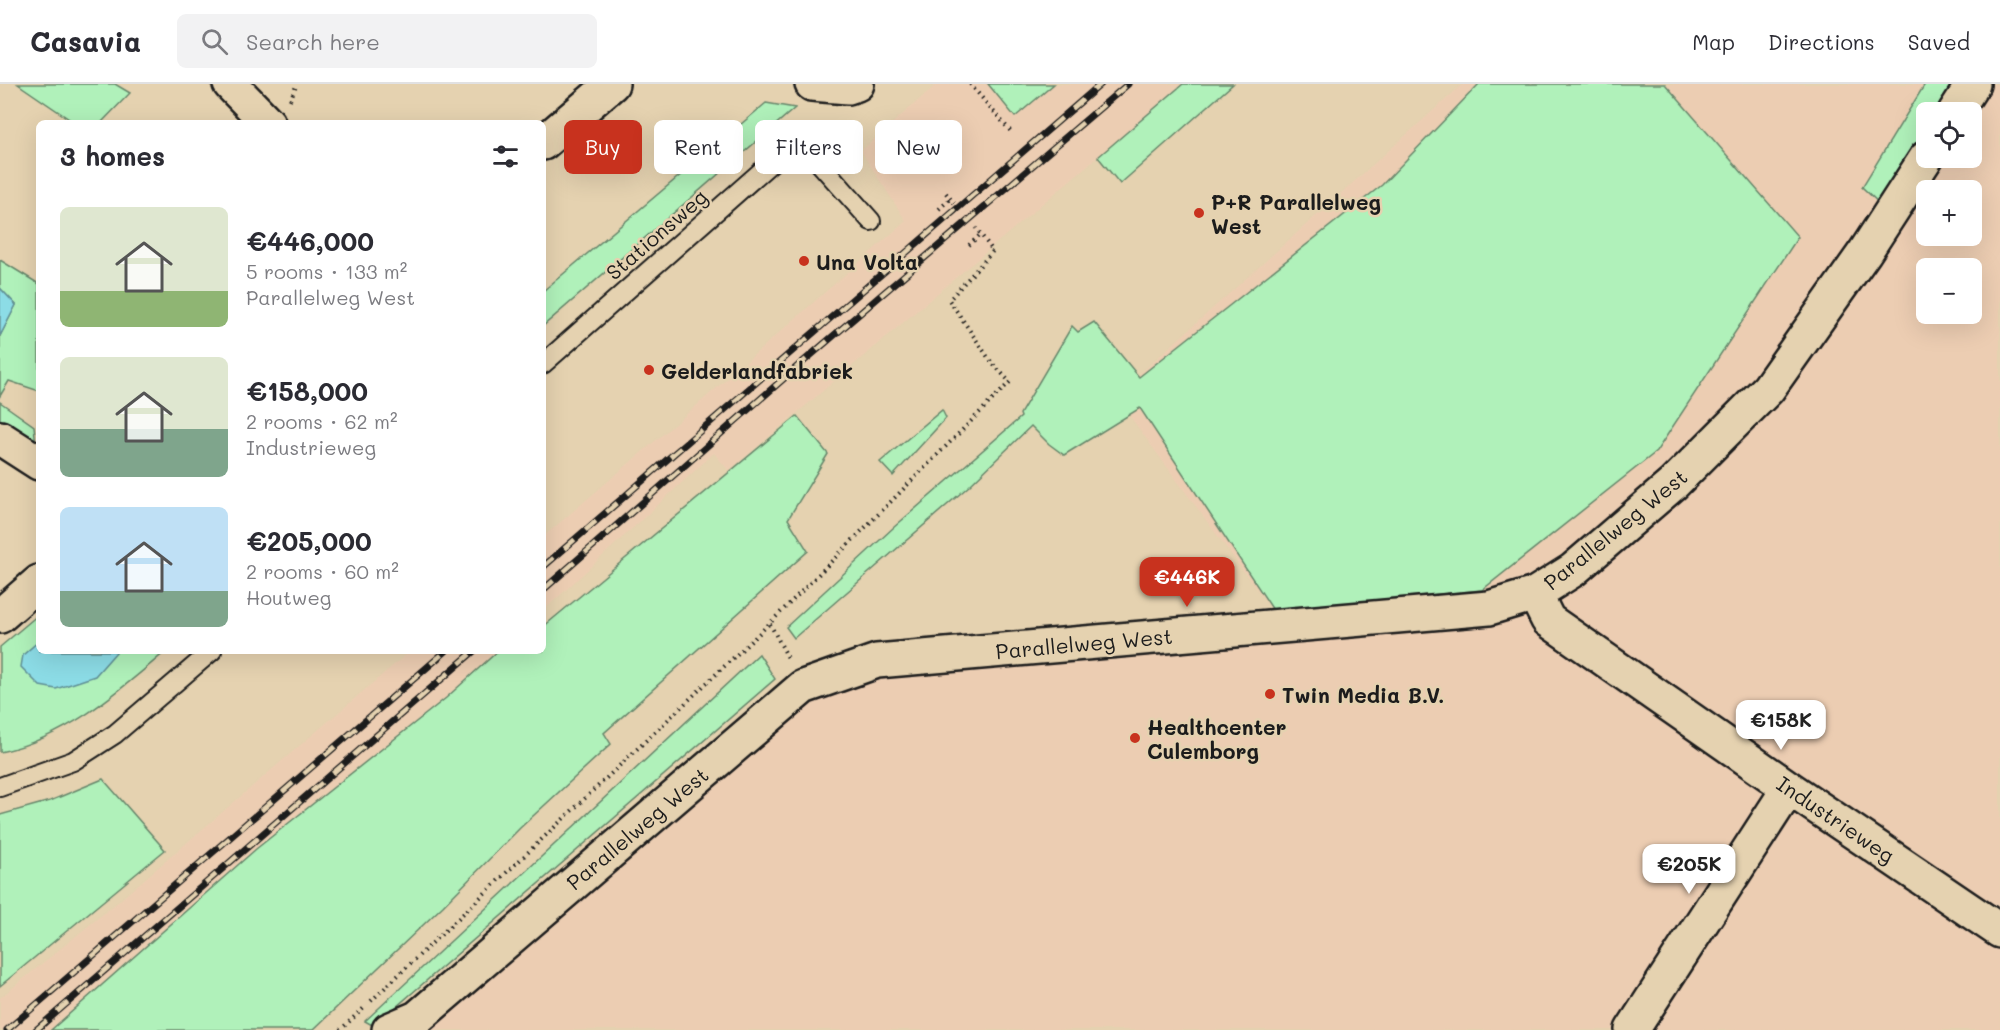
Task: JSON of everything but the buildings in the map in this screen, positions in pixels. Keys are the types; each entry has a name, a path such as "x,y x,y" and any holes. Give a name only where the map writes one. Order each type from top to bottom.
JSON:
{"street":[{"path":"230,84 265,120"},
{"path":"546,140 612,84"},
{"path":"812,84 848,87 857,84"},
{"path":"1961,102 1973,84"},
{"name":"Parallelweg West","path":"406,1026 803,687 877,661 1489,608 1535,594 1573,570 1673,484 1768,389 1865,252 1920,168"},
{"path":"0,438 36,461"},
{"path":"0,616 36,585"},
{"name":"Industrieweg","path":"1535,594 1548,620 2000,931"},
{"path":"1632,1030 1789,788"}],"lane":[{"name":"Stationsweg","path":"546,360 798,140 871,221"},
{"path":"0,787 73,761 115,734 208,654"}],"path":[{"path":"970,84 1013,134"},
{"path":"946,193 954,202"},
{"path":"939,209 951,198"},
{"path":"340,1030 769,624 1010,382 992,363 949,300 993,251 976,228"},
{"path":"969,245 981,234"},
{"path":"769,624 803,687"},
{"path":"346,1025 350,1030"}],"shaded area":[{"path":"937,84 996,84 1022,111 1054,84 1183,84 729,471 714,453 546,608 546,534 906,221 876,174 962,174 962,120 896,120"},
{"path":"1463,84 2000,84 2000,1030 427,1030 809,673 1272,610 1115,396"},
{"path":"875,139 875,173 863,154 863,149"},
{"path":"407,654 495,654 446,698 256,849 51,1030 0,1030 0,998 119,901"}],"green space":[{"path":"18,84 115,84 130,93 104,120 71,120"},
{"path":"988,84 1054,84 1015,117"},
{"path":"1183,84 1233,84 1120,184 1098,157"},
{"path":"1479,84 1665,84 1798,237 1656,452 1482,590 1273,610 1140,408 1064,455 1031,426 969,486 794,638 786,627 893,528 1021,417 1020,414 1072,326 1078,332 1094,322 1139,377 1382,185"},
{"path":"1925,84 1959,84 1947,102 1916,102 1916,149 1879,203 1862,187"},
{"path":"766,103 795,108 781,120 755,120 755,143 743,153 743,122"},
{"path":"682,174 719,174 546,323 546,288"},
{"path":"0,260 36,282 36,390 9,381 0,396 0,336 16,305 0,288"},
{"path":"0,402 34,426 36,445 0,419"},
{"path":"942,410 946,418 893,476 880,462"},
{"path":"797,416 828,454 788,519 808,551 604,733 611,744 520,828 443,906 313,1030 51,1030 256,849 446,698 495,654 546,654 546,625"},
{"path":"36,617 36,654 162,654 109,698 68,725 47,736 0,752 0,647"},
{"path":"759,654 775,679 374,1026 365,1021"},
{"path":"103,779 165,850 0,986 0,815 50,801"}],"water":[{"path":"0,288 16,305 0,336"},
{"path":"36,644 36,654 114,654 95,676 56,689 40,686 21,667 23,655"}],"railway":[{"path":"546,564 1101,84"},
{"path":"546,587 790,373 1128,84"},
{"path":"7,1030 443,654"},
{"path":"36,1030 471,654"}],"place":[{"name":"P+R Parallelweg West","path":"1199,213"},
{"name":"Una Volta","path":"804,261"},
{"name":"Gelderlandfabriek","path":"649,370"},
{"name":"Twin Media B.V.","path":"1270,694"},
{"name":"Healthcenter Culemborg","path":"1135,738"}]}
